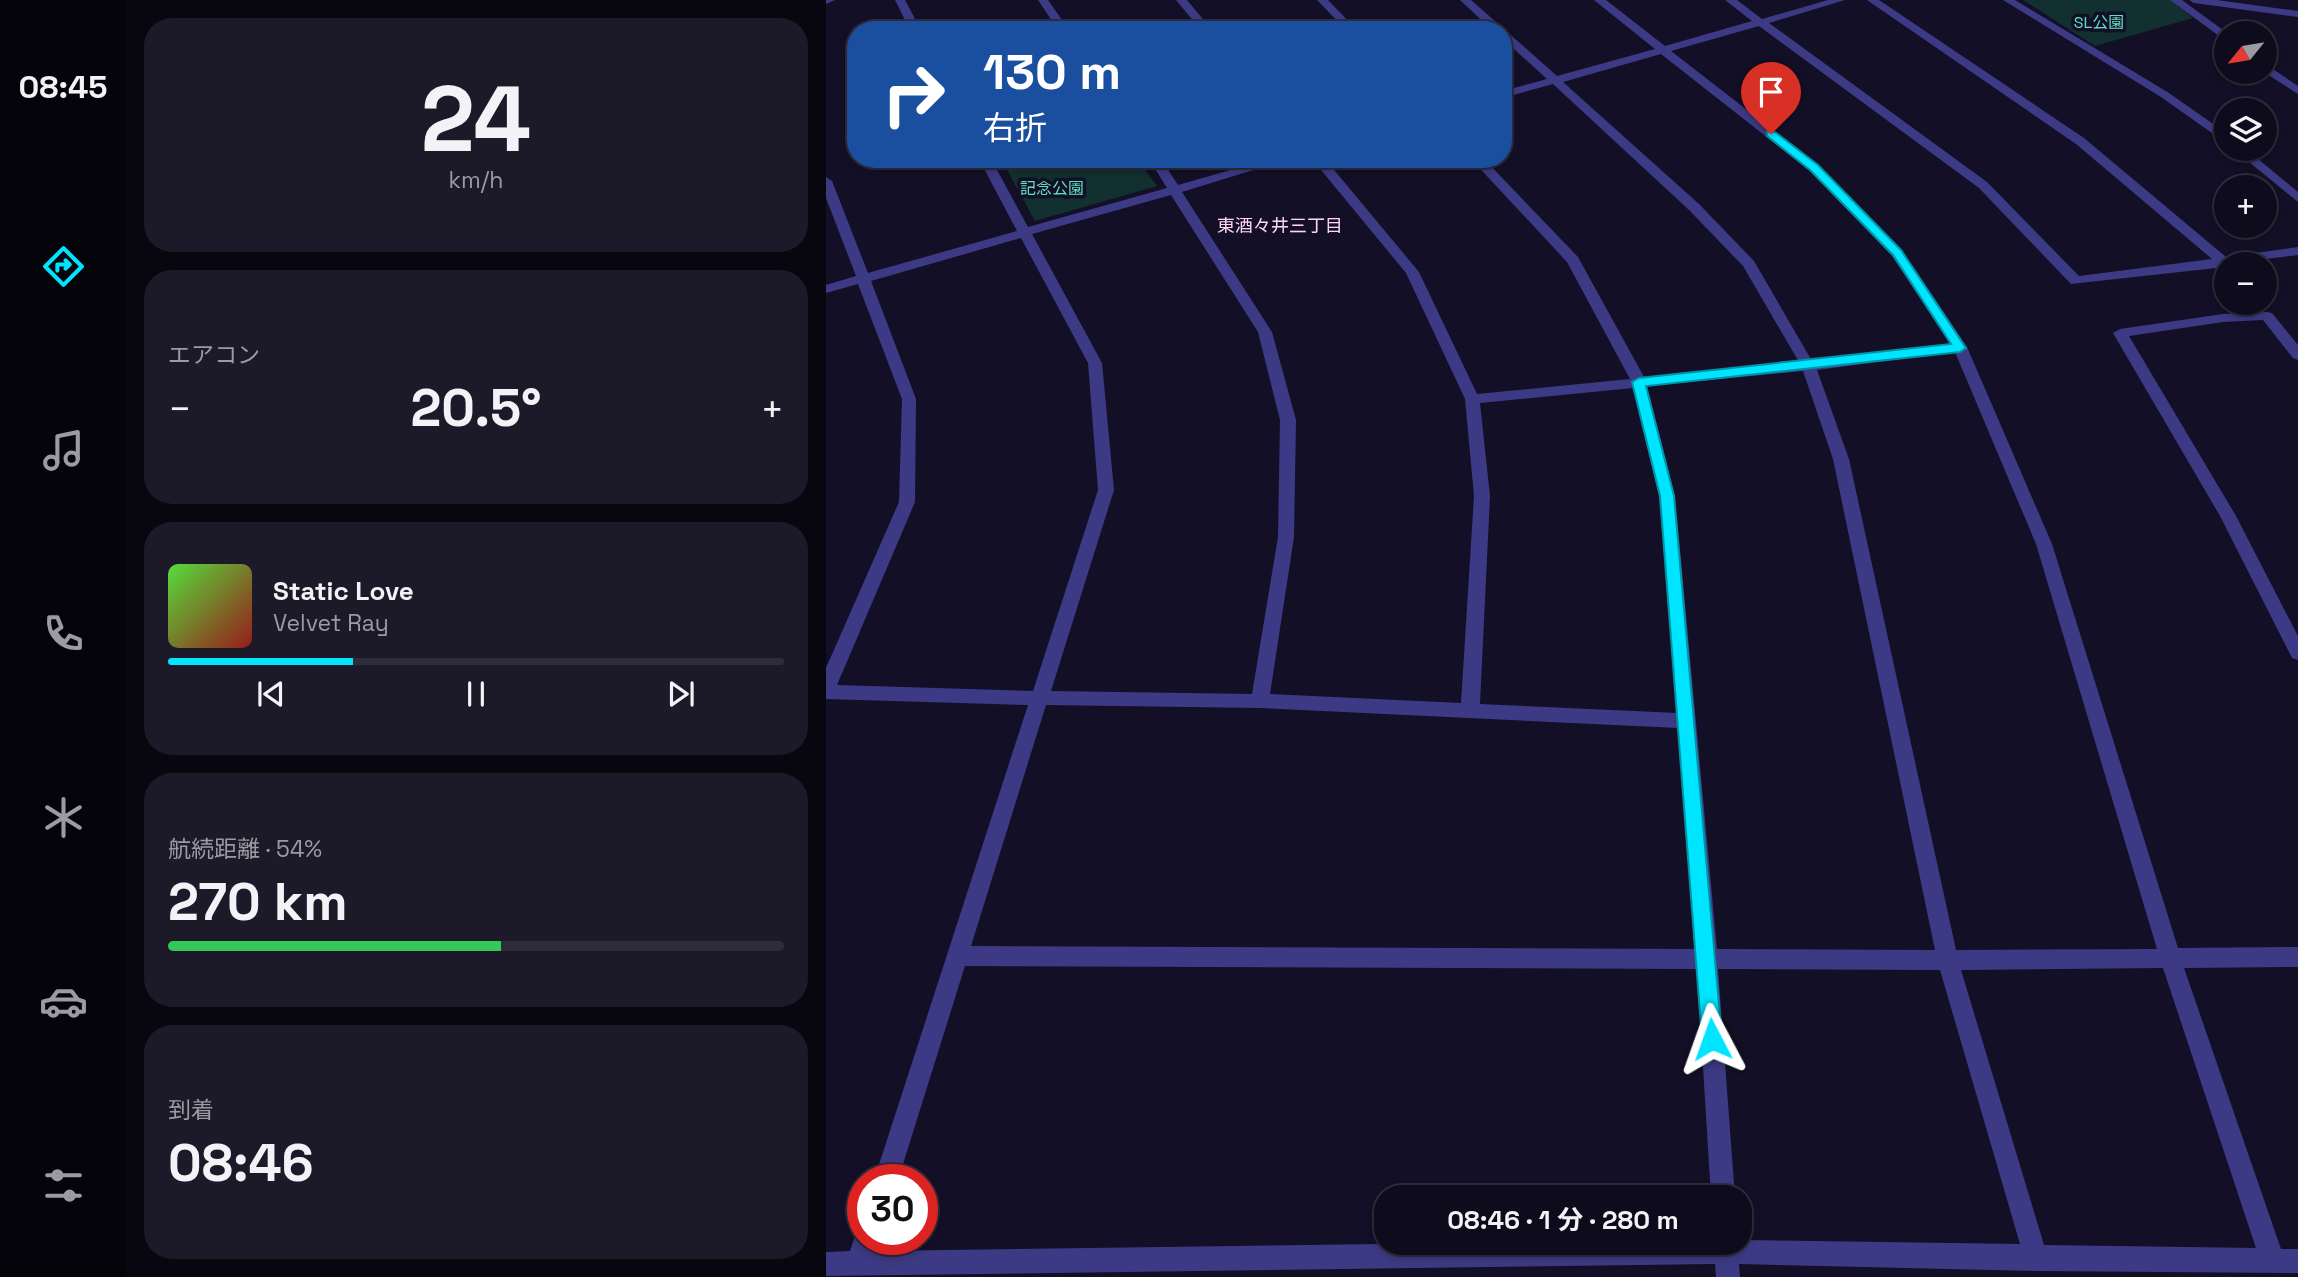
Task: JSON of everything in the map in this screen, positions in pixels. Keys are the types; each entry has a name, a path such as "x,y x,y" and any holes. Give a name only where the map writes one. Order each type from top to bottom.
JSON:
{"street":[{"path":"900,0 911,21"},
{"path":"1043,0 1058,21"},
{"path":"1181,0 1199,21"},
{"path":"1322,0 1343,21"},
{"path":"1465,0 1489,21"},
{"path":"1599,0 1814,168 1897,253 1960,348 2045,544 2171,959 2272,1259"},
{"path":"1730,0 1983,185 2076,281 2214,264"},
{"path":"1512,92 1840,0"},
{"path":"1872,0 2080,141 2214,254"},
{"path":"2008,0 2165,95 2214,130"},
{"path":"2175,0 2214,29"},
{"path":"2194,0 2298,14"},
{"path":"1512,41 1694,207 1749,264 1808,366 1841,459 1948,960 2036,1259"},
{"path":"2277,76 2298,91"},
{"path":"2253,161 2298,198"},
{"path":"891,1164 1106,490 1095,363 990,168"},
{"path":"1161,168 1265,332 1288,420 1286,537 1260,701"},
{"path":"826,289 1252,168"},
{"path":"1325,168 1412,272 1472,399 1482,496 1470,711"},
{"path":"1486,168 1573,260 1639,382 1667,496 1707,960 1722,1185"},
{"path":"826,181 909,399 907,502 826,690 1041,698 1260,701 1687,721"},
{"path":"2277,254 2298,251"},
{"path":"2298,355 2267,316 2223,318 2120,334 2228,516 2298,653"},
{"path":"1472,399 1808,366 1960,348"},
{"path":"959,956 1707,960 2298,957"},
{"path":"1752,1248 2036,1259 2298,1261"},
{"path":"826,1264 856,1271 1436,1255"},
{"path":"1727,1255 1728,1277"}],"green space":[{"name":"SL公園","path":"2023,0 2171,0 2193,18 2095,46"},
{"name":"記念公園","path":"1006,168 1144,168 1157,186 1035,221"}],"district":[{"name":"東酒々井三丁目","path":"1280,226"}],"route":[{"path":"1712,1039 1667,496 1639,382 1960,348 1897,253 1814,168 1771,134"}]}
